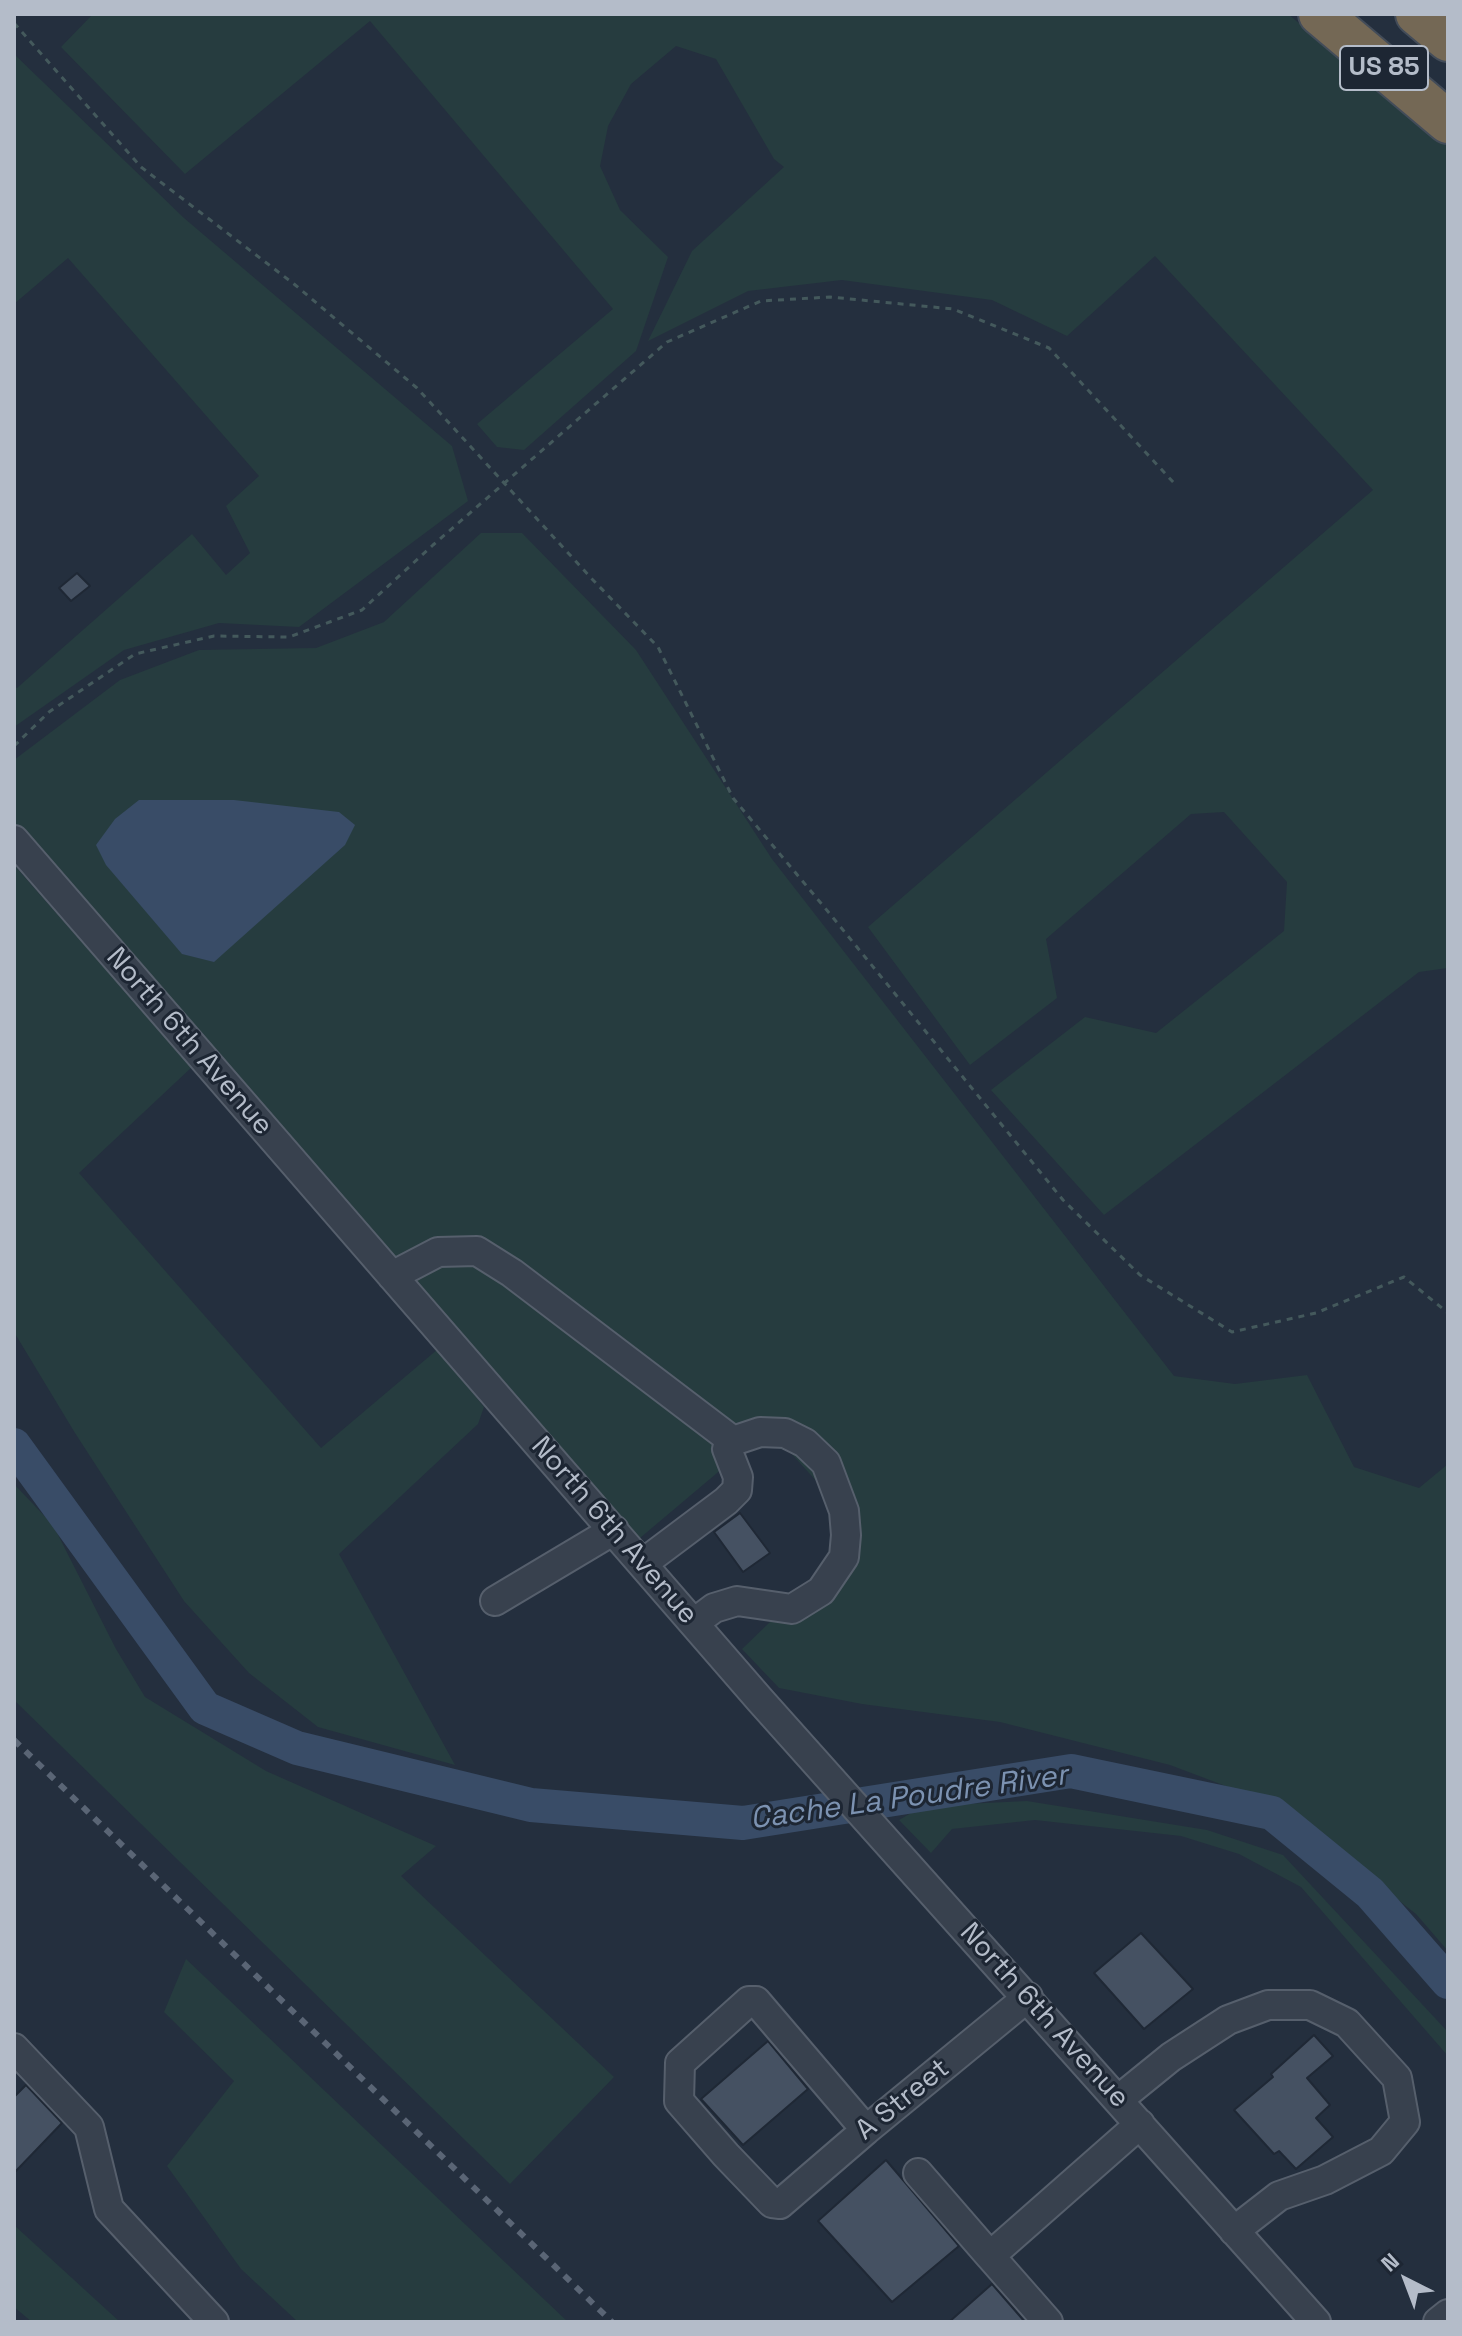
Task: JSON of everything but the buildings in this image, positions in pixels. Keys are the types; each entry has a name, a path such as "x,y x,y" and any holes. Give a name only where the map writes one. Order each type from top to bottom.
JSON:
{"highway":[{"name":"US 85","path":"1320,14 1448,122"},
{"name":"US 85","path":"1417,14 1448,40"}],"street":[{"name":"North 6th Avenue","path":"14,840 760,1700 1316,2322"},
{"path":"392,1276 438,1252 477,1251 512,1273 733,1441"},
{"path":"642,1564 737,1490 738,1477 727,1449 733,1441 760,1432 785,1433 805,1443 826,1463 844,1511 846,1535 844,1557 821,1591 792,1609 737,1601 714,1608 694,1623"},
{"path":"495,1601 614,1530"},
{"name":"A Street","path":"866,2130 756,2001 749,2001 680,2063 679,2101 772,2203 780,2204 1028,1997"},
{"path":"1118,2100 1171,2057 1228,2020 1268,2005 1310,2005 1347,2023 1397,2078 1405,2122 1381,2151 1325,2180 1279,2196 1227,2224"},
{"path":"14,2048 89,2127 109,2209 214,2322"},
{"path":"990,2256 1140,2124"},
{"path":"918,2173 1048,2322"},
{"path":"1438,2322 1448,2314"}],"path":[{"path":"14,23 141,167 294,284 417,388 658,647 733,798 1063,1200 1140,1275 1232,1332 1316,1313 1404,1277 1448,1313"},
{"path":"14,746 49,712 135,654 214,636 289,637 362,610 667,342 761,301 830,297 953,309 1049,348 1174,483"}],"green space":[{"path":"93,14 1288,14 1448,146 1448,968 1419,972 1104,1215 991,1090 1085,1017 1156,1033 1284,931 1287,882 1224,812 1191,814 1046,939 1057,998 970,1065 868,927 1373,490 1155,256 1067,336 992,300 842,280 748,291 648,341 692,251 784,167 774,159 716,59 676,46 631,84 608,126 600,166 620,210 668,257 636,351 524,450 497,447 477,424 613,309 370,21 185,174 61,47"},
{"path":"14,54 184,218 452,446 468,501 299,627 219,623 124,650 14,727 14,686 17,688 192,534 226,575 250,553 226,506 259,476 68,258 14,304"},
{"path":"481,533 522,533 636,650 772,859 1174,1376 1235,1384 1307,1375 1354,1467 1419,1488 1448,1464 1448,1951 1416,1914 1276,1805 1170,1765 1000,1722 862,1704 779,1688 742,1649 826,1568 837,1524 820,1485 789,1451 755,1441 640,1538 14,825 14,760 120,680 199,650 316,648 384,622"},
{"path":"14,865 192,1067 79,1173 321,1448 438,1349 484,1407 478,1424 339,1554 455,1765 318,1727 249,1673 184,1601 14,1332"},
{"path":"14,1484 53,1525 116,1649 145,1697 266,1771 436,1846 401,1876 614,2077 510,2184 14,1700"},
{"path":"1027,1801 1207,1830 1283,1855 1448,2032 1448,2056 1301,1887 1239,1854 1181,1836 1035,1820 952,1829 931,1853 899,1820 923,1806"},
{"path":"186,1959 568,2322 298,2322 241,2269 167,2166 234,2081 164,2012"},
{"path":"14,2225 120,2322 32,2322 14,2307"}],"water":[{"path":"139,800 234,800 339,812 355,825 345,845 214,962 182,954 106,865 96,845 115,819"}],"waterway":[{"name":"Cache La Poudre River","path":"14,1445 205,1708 297,1748 531,1805 743,1823 1071,1771 1272,1813 1370,1893 1448,1982"}],"railway":[{"path":"14,1740 612,2322"}]}
